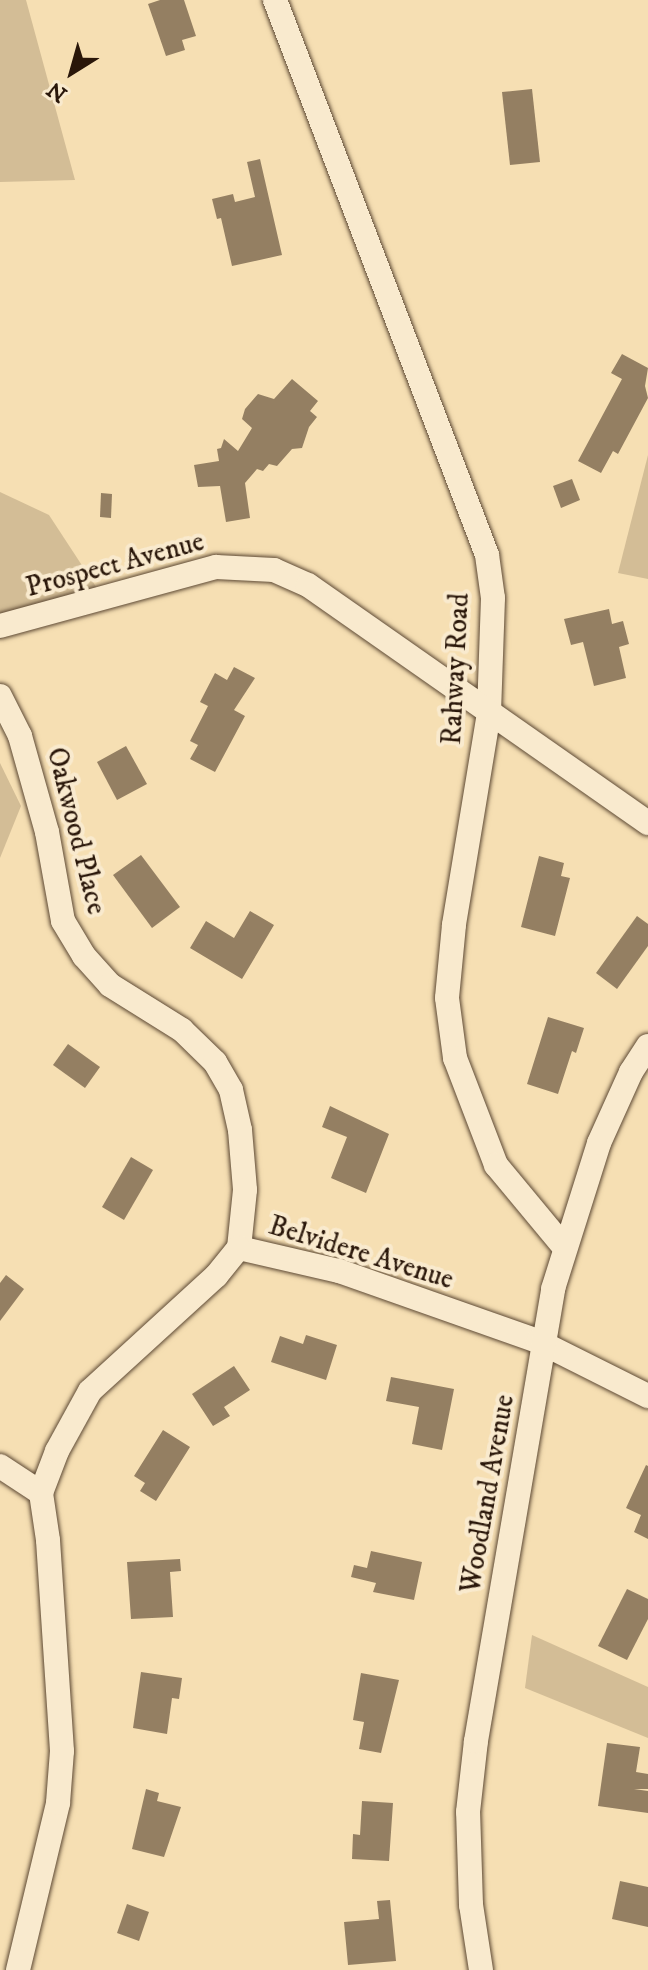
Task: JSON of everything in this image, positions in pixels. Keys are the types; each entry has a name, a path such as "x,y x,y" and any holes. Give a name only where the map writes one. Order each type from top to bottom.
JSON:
{"street":[{"name":"Rahway Road","path":"275,0 487,555 493,598 489,713 454,925 447,998 455,1058 496,1165 565,1248"},
{"name":"Prospect Avenue","path":"0,626 216,567 274,570 308,585 648,823"},
{"name":"Oakwood Place","path":"0,696 20,736 47,832 63,921 84,956 110,985 182,1030 215,1062 231,1090 240,1130 245,1190 239,1248"},
{"name":"Woodland Avenue","path":"481,1970 471,1905 468,1812 476,1741 543,1344 553,1289 599,1143 631,1072 648,1046"},
{"name":"Belvidere Avenue","path":"18,1970 58,1803 62,1751 48,1540 41,1493 57,1451 90,1391 216,1276 239,1248 339,1271 543,1344 648,1396"},
{"path":"0,1466 41,1493"}],"shaded area":[{"path":"0,0 26,0 75,180 0,182"},
{"path":"648,455 648,579 618,573"},
{"path":"0,492 49,515 104,599 0,639"},
{"path":"0,763 21,806 0,858"},
{"path":"532,1635 648,1687 648,1738 525,1688"}],"building":[{"path":"160,0 184,0 196,36 182,40 185,50 166,56 148,4"},
{"path":"532,89 540,162 510,165 502,92"},
{"path":"260,159 282,255 232,266 221,218 217,219 212,199 233,194 235,202 255,197 247,162"},
{"path":"622,354 648,368 645,386 648,398 618,454 613,451 601,473 578,461 622,379 611,373"},
{"path":"292,379 318,401 310,411 317,417 309,427 302,448 292,449 277,466 269,464 263,471 257,469 245,483 250,518 226,522 220,486 198,487 194,465 219,461 217,449 221,448 224,439 238,451 252,428 242,419 245,409 258,394 274,399"},
{"path":"572,479 580,500 561,508 553,486"},
{"path":"101,493 112,494 111,518 100,517"},
{"path":"609,609 612,624 623,621 629,644 619,647 626,678 594,686 583,642 571,645 564,619"},
{"path":"234,667 255,678 234,710 245,716 215,772 190,759 198,745 190,741 208,706 200,702 215,673 227,680"},
{"path":"126,746 147,784 117,800 97,762"},
{"path":"141,855 180,907 152,928 113,875"},
{"path":"539,856 564,863 561,876 570,878 555,936 521,927"},
{"path":"250,911 274,925 242,979 190,948 206,921 234,938"},
{"path":"637,916 648,924 648,946 617,989 596,973"},
{"path":"548,1017 584,1028 576,1053 572,1051 558,1094 527,1084"},
{"path":"68,1044 100,1067 85,1088 53,1065"},
{"path":"330,1106 389,1134 366,1193 331,1178 347,1137 322,1127"},
{"path":"131,1157 153,1170 124,1220 102,1207"},
{"path":"6,1275 24,1289 0,1321 0,1283"},
{"path":"306,1335 337,1345 326,1380 271,1362 280,1336 303,1344"},
{"path":"234,1366 250,1390 224,1407 230,1416 213,1426 192,1394"},
{"path":"391,1377 454,1389 442,1450 412,1444 419,1407 386,1401"},
{"path":"163,1430 190,1447 156,1501 140,1491 145,1483 134,1476"},
{"path":"646,1465 648,1539 634,1532 641,1515 626,1508"},
{"path":"371,1551 422,1562 414,1600 373,1592 376,1583 351,1577 354,1565 367,1568"},
{"path":"180,1559 181,1571 170,1572 173,1617 131,1619 127,1562"},
{"path":"627,1589 648,1599 648,1619 627,1660 598,1646"},
{"path":"141,1672 182,1678 179,1699 172,1698 167,1734 133,1728"},
{"path":"361,1673 399,1680 381,1753 359,1749 364,1722 353,1720"},
{"path":"607,1743 640,1747 636,1772 648,1774 648,1789 634,1789 648,1791 648,1813 598,1806"},
{"path":"146,1789 159,1793 157,1801 181,1807 164,1857 132,1849"},
{"path":"362,1801 393,1803 389,1861 352,1859 353,1834 360,1835"},
{"path":"620,1881 648,1887 648,1927 612,1919"},
{"path":"390,1900 396,1961 348,1965 344,1922 379,1919 377,1901"},
{"path":"127,1904 149,1912 139,1941 117,1933"}]}
